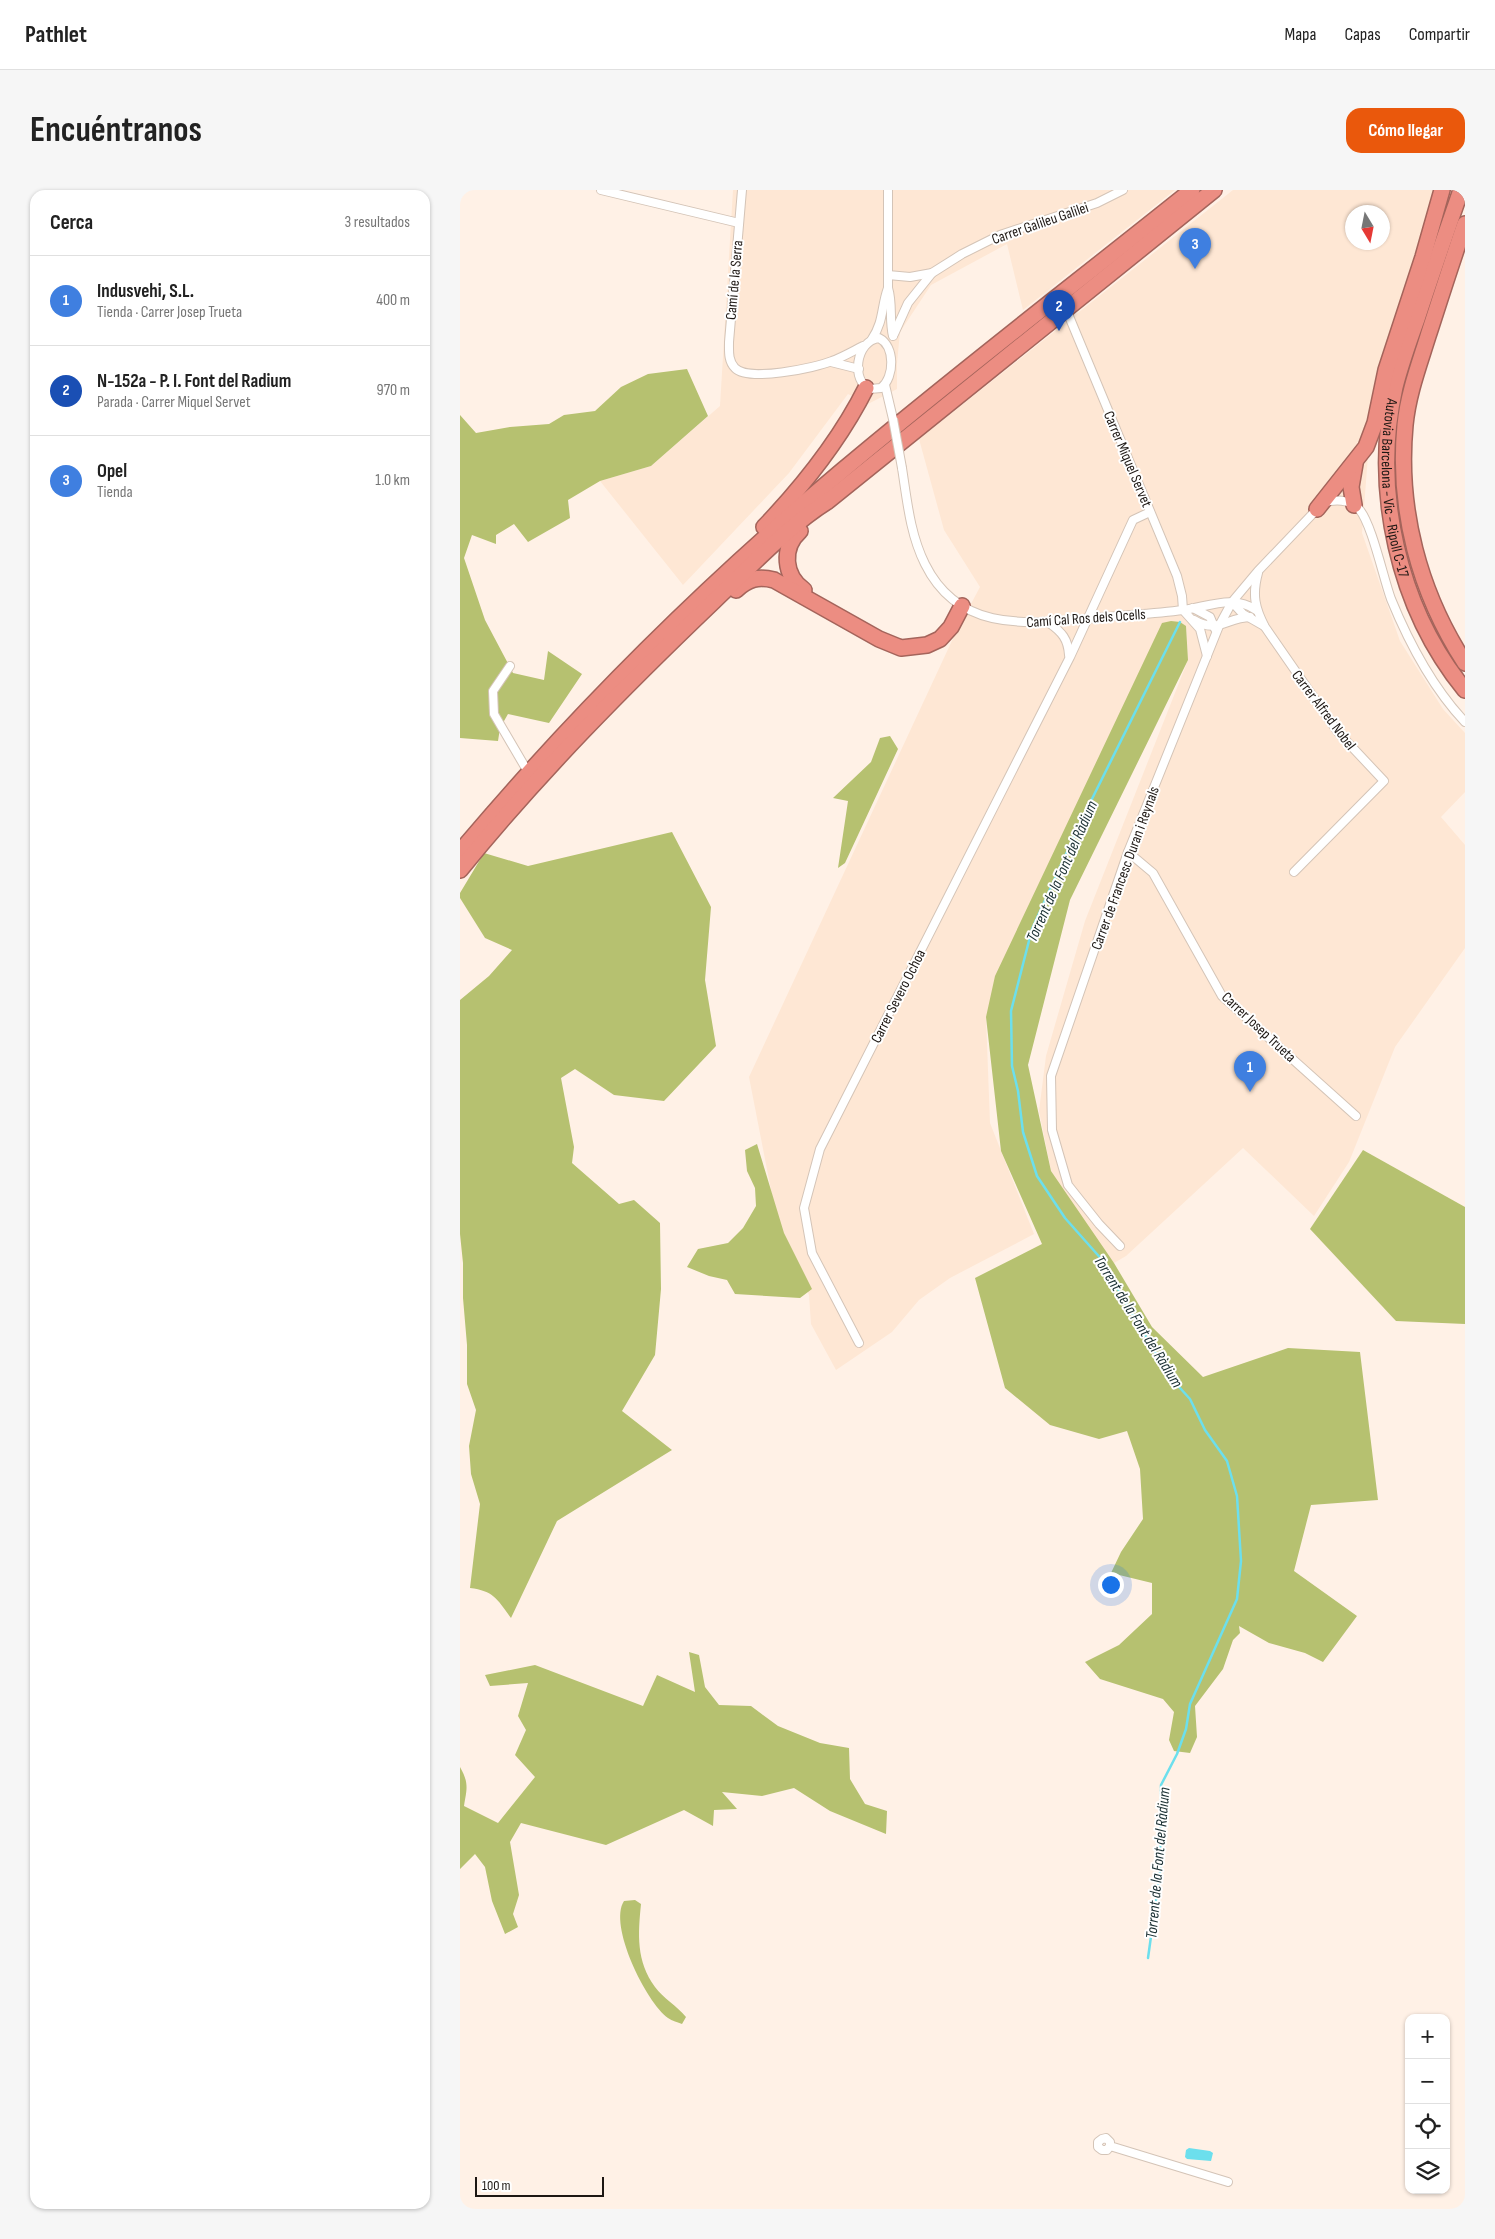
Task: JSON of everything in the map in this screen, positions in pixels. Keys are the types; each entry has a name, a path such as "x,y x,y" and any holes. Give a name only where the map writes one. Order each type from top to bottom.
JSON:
{"highway":[{"path":"460,870 532,784 609,703 760,558 815,509 828,501 1214,190"},
{"path":"1317,508 1355,464 1366,446 1376,423 1386,370 1426,249 1442,190"},
{"path":"460,852 528,772 602,694 746,555 843,470 1188,192"},
{"name":"Autovia Barcelona - Vic - Ripoll C-17","path":"1459,192 1395,388 1388,453 1388,495 1396,544 1410,594 1432,642 1447,667 1465,690"},
{"name":"Autovia Barcelona - Vic - Ripoll C-17","path":"1465,224 1416,374 1406,424 1403,470 1412,543 1426,588 1446,634 1465,663"},
{"path":"746,555 752,540 795,495 817,468 856,409 866,388"},
{"path":"1354,505 1351,487 1355,464"},
{"path":"828,501 820,514 794,536 788,552 789,573 797,586 811,599 879,639 901,648 928,645 940,639 951,627 962,606"},
{"path":"688,626 743,584 758,578 774,580 805,598 811,599"}],"street":[{"path":"601,190 739,222"},
{"name":"Camí de la Serra","path":"742,190 729,348 730,361 735,368 743,373 752,375 793,370 831,362"},
{"path":"888,190 888,288 891,298 893,336"},
{"name":"Carrer Galileu Galilei","path":"888,345 908,303 932,273 962,254 1000,235 1097,204 1124,190"},
{"name":"Carrer Galileu Galilei","path":"888,275 910,277 932,273"},
{"path":"831,362 863,346 872,339 880,328 884,298 888,288"},
{"name":"Carrer Miquel Servet","path":"1066,309 1180,586 1183,610"},
{"path":"863,346 859,369 862,384 866,388 876,390 886,385 889,378 890,358 888,345 879,338 872,339"},
{"path":"831,362 859,369"},
{"name":"Camí Cal Ros dels Ocells","path":"886,385 912,526 925,565 943,590 962,606 1005,621 1049,623 1183,610 1232,602"},
{"path":"1317,508 1323,503 1335,500 1354,505 1364,516 1391,598 1410,641 1436,687 1465,722"},
{"name":"Carrer de Francesc Duran i Reynals","path":"1120,1246 1099,1224 1068,1185 1052,1130 1051,1076 1128,852 1217,629 1232,602 1258,571 1317,508"},
{"name":"Carrer Severo Ochoa","path":"859,1343 812,1254 804,1208 820,1150 1070,657 1133,520 1150,512"},
{"name":"Carrer Alfred Nobel","path":"1258,571 1254,592 1256,610 1265,627 1337,731 1384,781 1294,872"},
{"path":"1232,602 1246,604 1256,610"},
{"name":"Carrer Alfred Nobel","path":"1232,602 1265,627"},
{"path":"1193,608 1210,618 1217,629"},
{"path":"1183,610 1194,620 1217,629 1237,618 1250,617"},
{"path":"1194,620 1203,635 1207,657"},
{"path":"1049,623 1063,634 1070,657"},
{"path":"510,666 493,691 494,714 528,772"},
{"name":"Carrer Josep Trueta","path":"1128,852 1153,872 1222,996 1356,1116"},
{"path":"1110,2146 1228,2182"}],"shaded area":[{"path":"733,190 1175,190 1023,310 1007,244 931,285 900,332 897,389 868,404 848,394 789,473 683,585 600,481 651,466 720,406"},
{"path":"1233,190 1436,190 1370,430 1362,533 1400,641 1443,709 1465,733 1465,792 1441,817 1465,845 1465,948 1395,1047 1349,1162 1314,1216 1243,1148 1126,1256 1114,1263 1072,1212 1051,1171 1039,1111 1046,1056 1085,921 1188,660 1186,626 986,1017 990,1123 1034,1234 950,1278 919,1300 892,1332 836,1370 811,1324 809,1295 780,1236 749,1077 956,632 980,587 944,530 919,439"}],"green space":[{"path":"687,369 708,416 651,466 600,481 568,500 570,518 528,542 514,524 496,535 496,544 472,535 464,558 485,620 513,673 544,680 548,651 582,674 549,723 508,714 500,728 498,741 460,738 460,415 476,433 510,427 549,424 564,415 595,411 621,387 648,374"},
{"path":"1180,622 1186,626 1188,660 1070,900 1028,1065 1051,1171 1114,1263 1152,1327 1203,1377 1288,1348 1360,1352 1378,1500 1311,1505 1294,1571 1357,1616 1323,1662 1305,1653 1269,1643 1239,1626 1240,1633 1233,1640 1223,1669 1195,1706 1197,1737 1190,1753 1174,1751 1169,1740 1174,1712 1163,1699 1100,1679 1085,1662 1119,1645 1152,1614 1152,1583 1111,1573 1121,1552 1143,1519 1140,1469 1127,1431 1099,1439 1050,1425 1005,1388 975,1278 1042,1244 1001,1151 986,1017 995,976 1162,623"},
{"path":"890,736 898,749 845,863 838,868 848,801 833,798 871,762 880,738"},
{"path":"672,832 711,907 705,980 716,1046 664,1101 614,1095 575,1069 561,1078 574,1147 572,1163 619,1204 634,1200 660,1223 661,1289 655,1355 622,1411 672,1450 557,1521 511,1618 490,1594 470,1588 480,1504 471,1474 469,1446 476,1410 467,1384 467,1345 460,1234 460,1000 489,976 512,950 485,938 460,898 460,893 484,853 528,866"},
{"path":"757,1144 784,1233 812,1289 800,1298 735,1294 727,1280 709,1276 687,1267 698,1249 728,1243 743,1228 756,1206 755,1188 747,1171 745,1150"},
{"path":"1363,1150 1465,1207 1465,1324 1396,1321 1310,1229"},
{"path":"689,1652 699,1655 705,1687 719,1705 751,1706 778,1726 820,1743 849,1748 850,1779 865,1804 887,1811 886,1834 830,1811 794,1788 762,1796 722,1792 737,1809 714,1810 713,1826 684,1810 606,1845 521,1823 510,1842 519,1895 513,1914 518,1927 505,1934 492,1901 485,1867 475,1854 460,1869 460,1767 465,1777 466,1786 464,1806 498,1823 535,1777 515,1755 526,1730 518,1716 528,1683 490,1686 485,1675 535,1665 643,1706 657,1675 695,1692"},
{"path":"635,1900 641,1904 639,1937 644,1967 658,1991 686,2017 682,2024 670,2019 659,2009 640,1980 625,1944 620,1912 624,1901"}],"water":[{"path":"1189,2148 1210,2151 1213,2153 1211,2161 1187,2159 1185,2157 1186,2150"}],"waterway":[{"name":"Torrent de la Font del Ràdium","path":"1148,1958 1160,1872 1161,1785 1177,1754 1186,1729 1190,1704 1237,1599 1241,1561 1237,1496 1227,1461 1205,1430 1190,1399 1170,1377 1121,1295 1104,1262 1065,1218 1037,1176 1023,1132 1018,1091 1012,1066 1011,1011 1032,929 1081,821 1180,622"}],"place":[{"name":"Opel","path":"1195,269"},
{"name":"N-152a - P. I. Font del Radium","path":"1059,331"},
{"name":"Indusvehi, S.L.","path":"1250,1092"}]}
